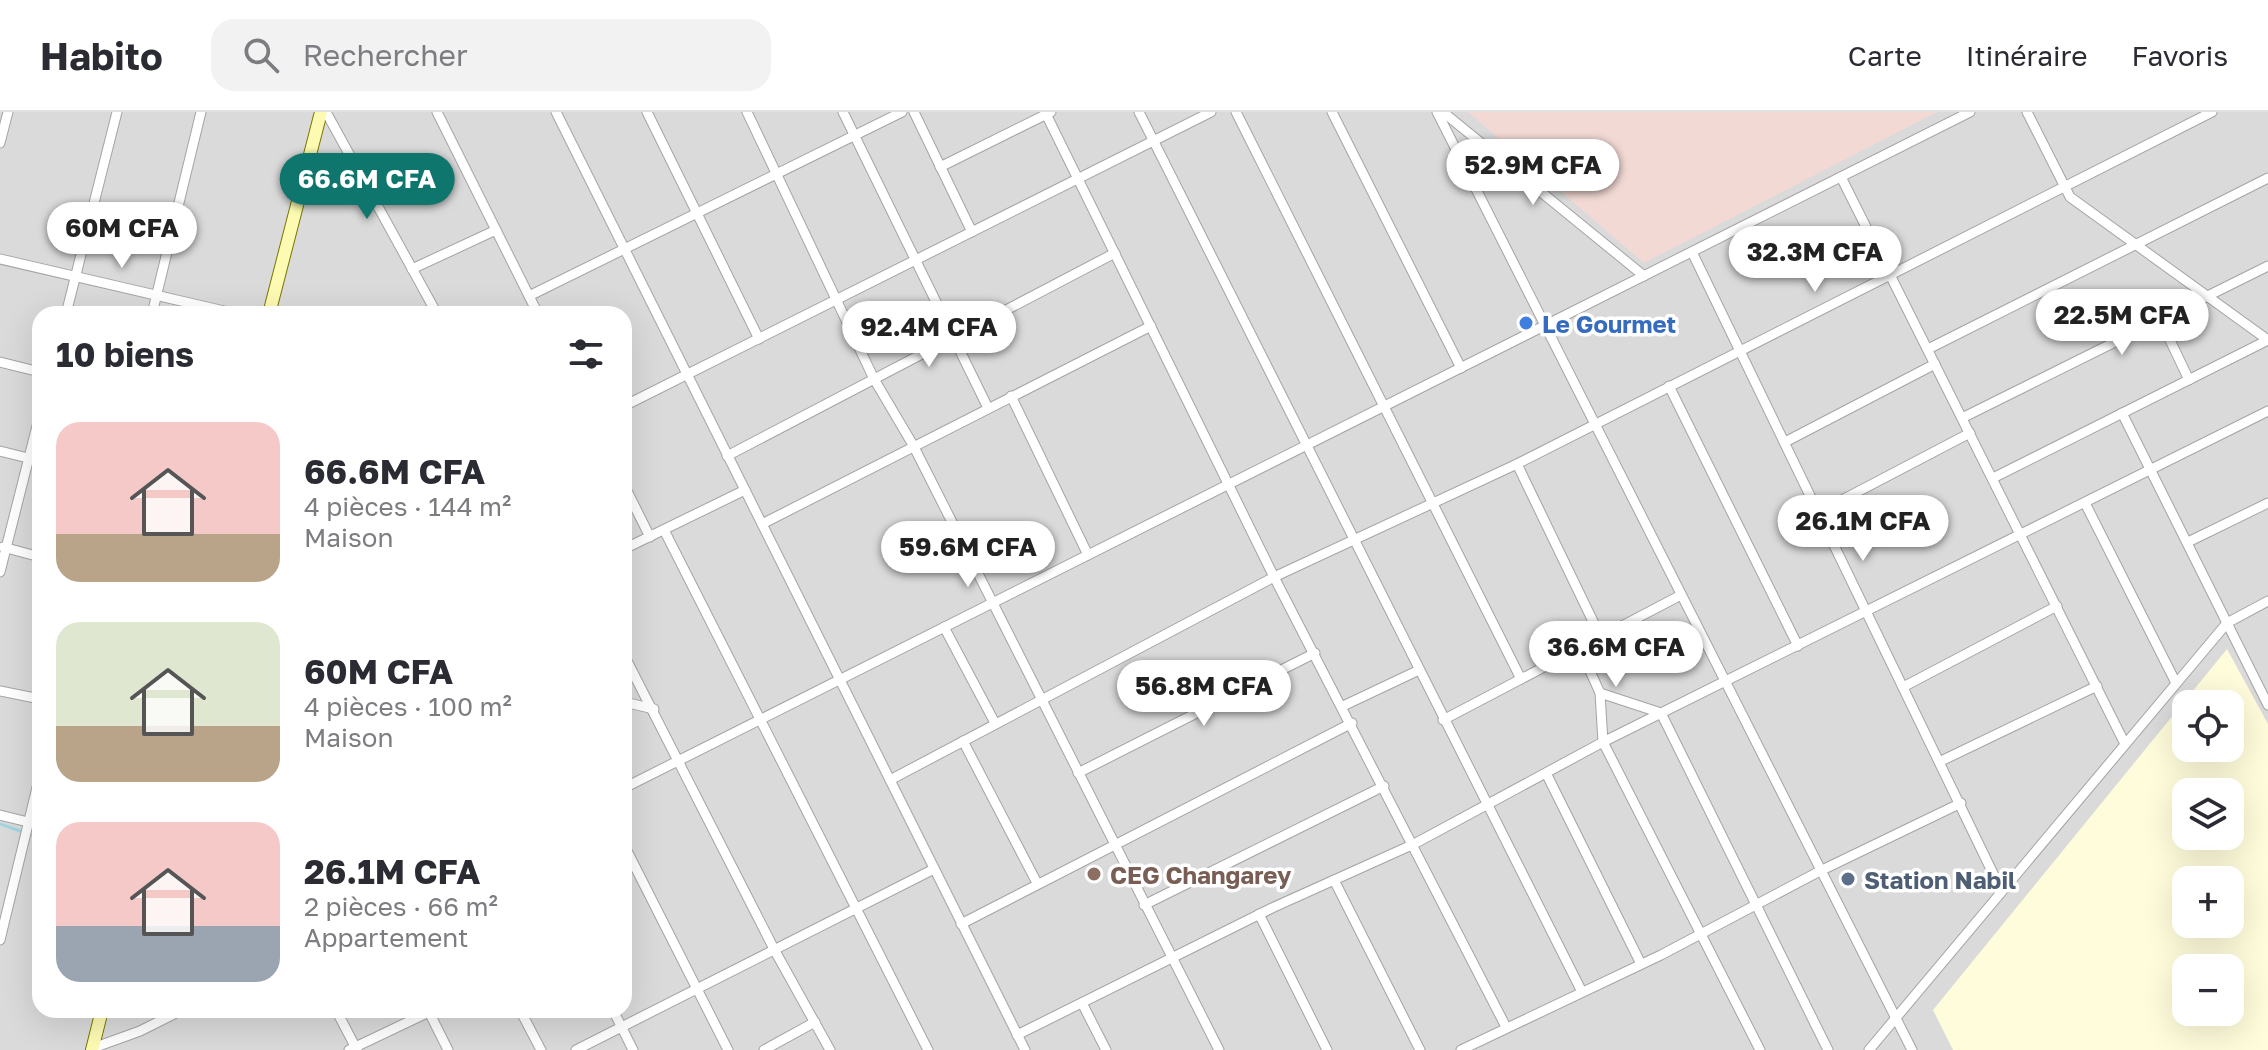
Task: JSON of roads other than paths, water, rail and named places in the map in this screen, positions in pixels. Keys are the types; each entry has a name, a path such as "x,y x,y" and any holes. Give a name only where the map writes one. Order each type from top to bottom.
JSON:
{"main road":[{"path":"271,306 324,112"},
{"path":"93,1049 100,1018"}],"street":[{"path":"0,143 8,112"},
{"path":"68,306 117,112"},
{"path":"154,306 201,112"},
{"path":"324,112 433,306"},
{"path":"556,112 1025,1050"},
{"path":"647,112 759,339"},
{"path":"747,112 874,379 913,445 1219,1050"},
{"path":"843,112 988,408"},
{"path":"529,296 902,112"},
{"path":"914,112 972,232"},
{"path":"1139,112 1417,671 1487,806 1513,849 1582,992"},
{"path":"632,402 1211,112"},
{"path":"1236,112 1521,679"},
{"path":"1332,112 1461,368"},
{"path":"1440,112 1644,276"},
{"path":"1440,112 1594,424 1912,1050"},
{"path":"632,784 1970,112"},
{"path":"1993,478 2268,340 2070,197 2027,112"},
{"path":"890,780 1274,577 1517,464 2212,112"},
{"path":"440,113 534,306"},
{"path":"940,167 1048,113 1274,577 1352,723 1506,1027"},
{"path":"1841,177 2125,744"},
{"path":"1928,349 2268,178"},
{"path":"412,269 496,230"},
{"path":"1692,252 1905,686 2001,890"},
{"path":"727,456 1115,253"},
{"path":"0,259 203,306"},
{"path":"1962,418 2268,266"},
{"path":"2160,319 2189,380"},
{"path":"762,524 1151,326"},
{"path":"0,362 32,370"},
{"path":"1785,442 1935,364"},
{"path":"1669,386 1798,646"},
{"path":"1011,396 1088,555"},
{"path":"1017,1035 1259,914 1414,844 1603,742 2268,411"},
{"path":"2122,413 2268,705"},
{"path":"1819,512 1970,433"},
{"path":"0,572 3,547 32,446"},
{"path":"0,451 32,459"},
{"path":"1517,464 1601,638"},
{"path":"632,545 745,490"},
{"path":"632,501 650,537"},
{"path":"2085,503 2176,683"},
{"path":"2188,542 2268,503"},
{"path":"664,530 928,1050"},
{"path":"3,547 32,555"},
{"path":"1443,720 1681,595"},
{"path":"1869,1050 2227,623 2268,601"},
{"path":"1905,686 2057,606"},
{"path":"944,627 995,723"},
{"path":"1580,649 1600,693 1603,742 1760,1050"},
{"path":"1078,773 1315,653"},
{"path":"632,669 775,951 830,1050"},
{"path":"1343,706 1417,671"},
{"path":"1941,761 2097,686"},
{"path":"0,691 32,697"},
{"path":"1600,693 1661,713 1828,1050"},
{"path":"632,704 654,709"},
{"path":"961,924 1352,723"},
{"path":"963,741 1037,883"},
{"path":"1546,773 1641,964"},
{"path":"1144,905 1384,786"},
{"path":"1461,1050 1641,964 1820,871 1961,803"},
{"path":"0,940 32,809"},
{"path":"0,815 32,823"},
{"path":"632,861 728,1050"},
{"path":"576,1050 934,869"},
{"path":"1334,880 1420,1050"},
{"path":"1259,914 1327,1050"},
{"path":"1082,1003 1106,1050"},
{"path":"93,1049 166,1018"},
{"path":"340,1018 354,1049 415,1018"},
{"path":"432,1018 448,1050"},
{"path":"524,1018 541,1050"},
{"path":"617,1018 633,1050"},
{"path":"764,1050 815,1022"}],"waterway":[{"path":"0,824 32,835"}],"place":[{"name":"Le Gourmet","path":"1526,323"},
{"name":"CEG Changarey","path":"1094,874"},
{"name":"Station Nabil","path":"1848,879"}]}
